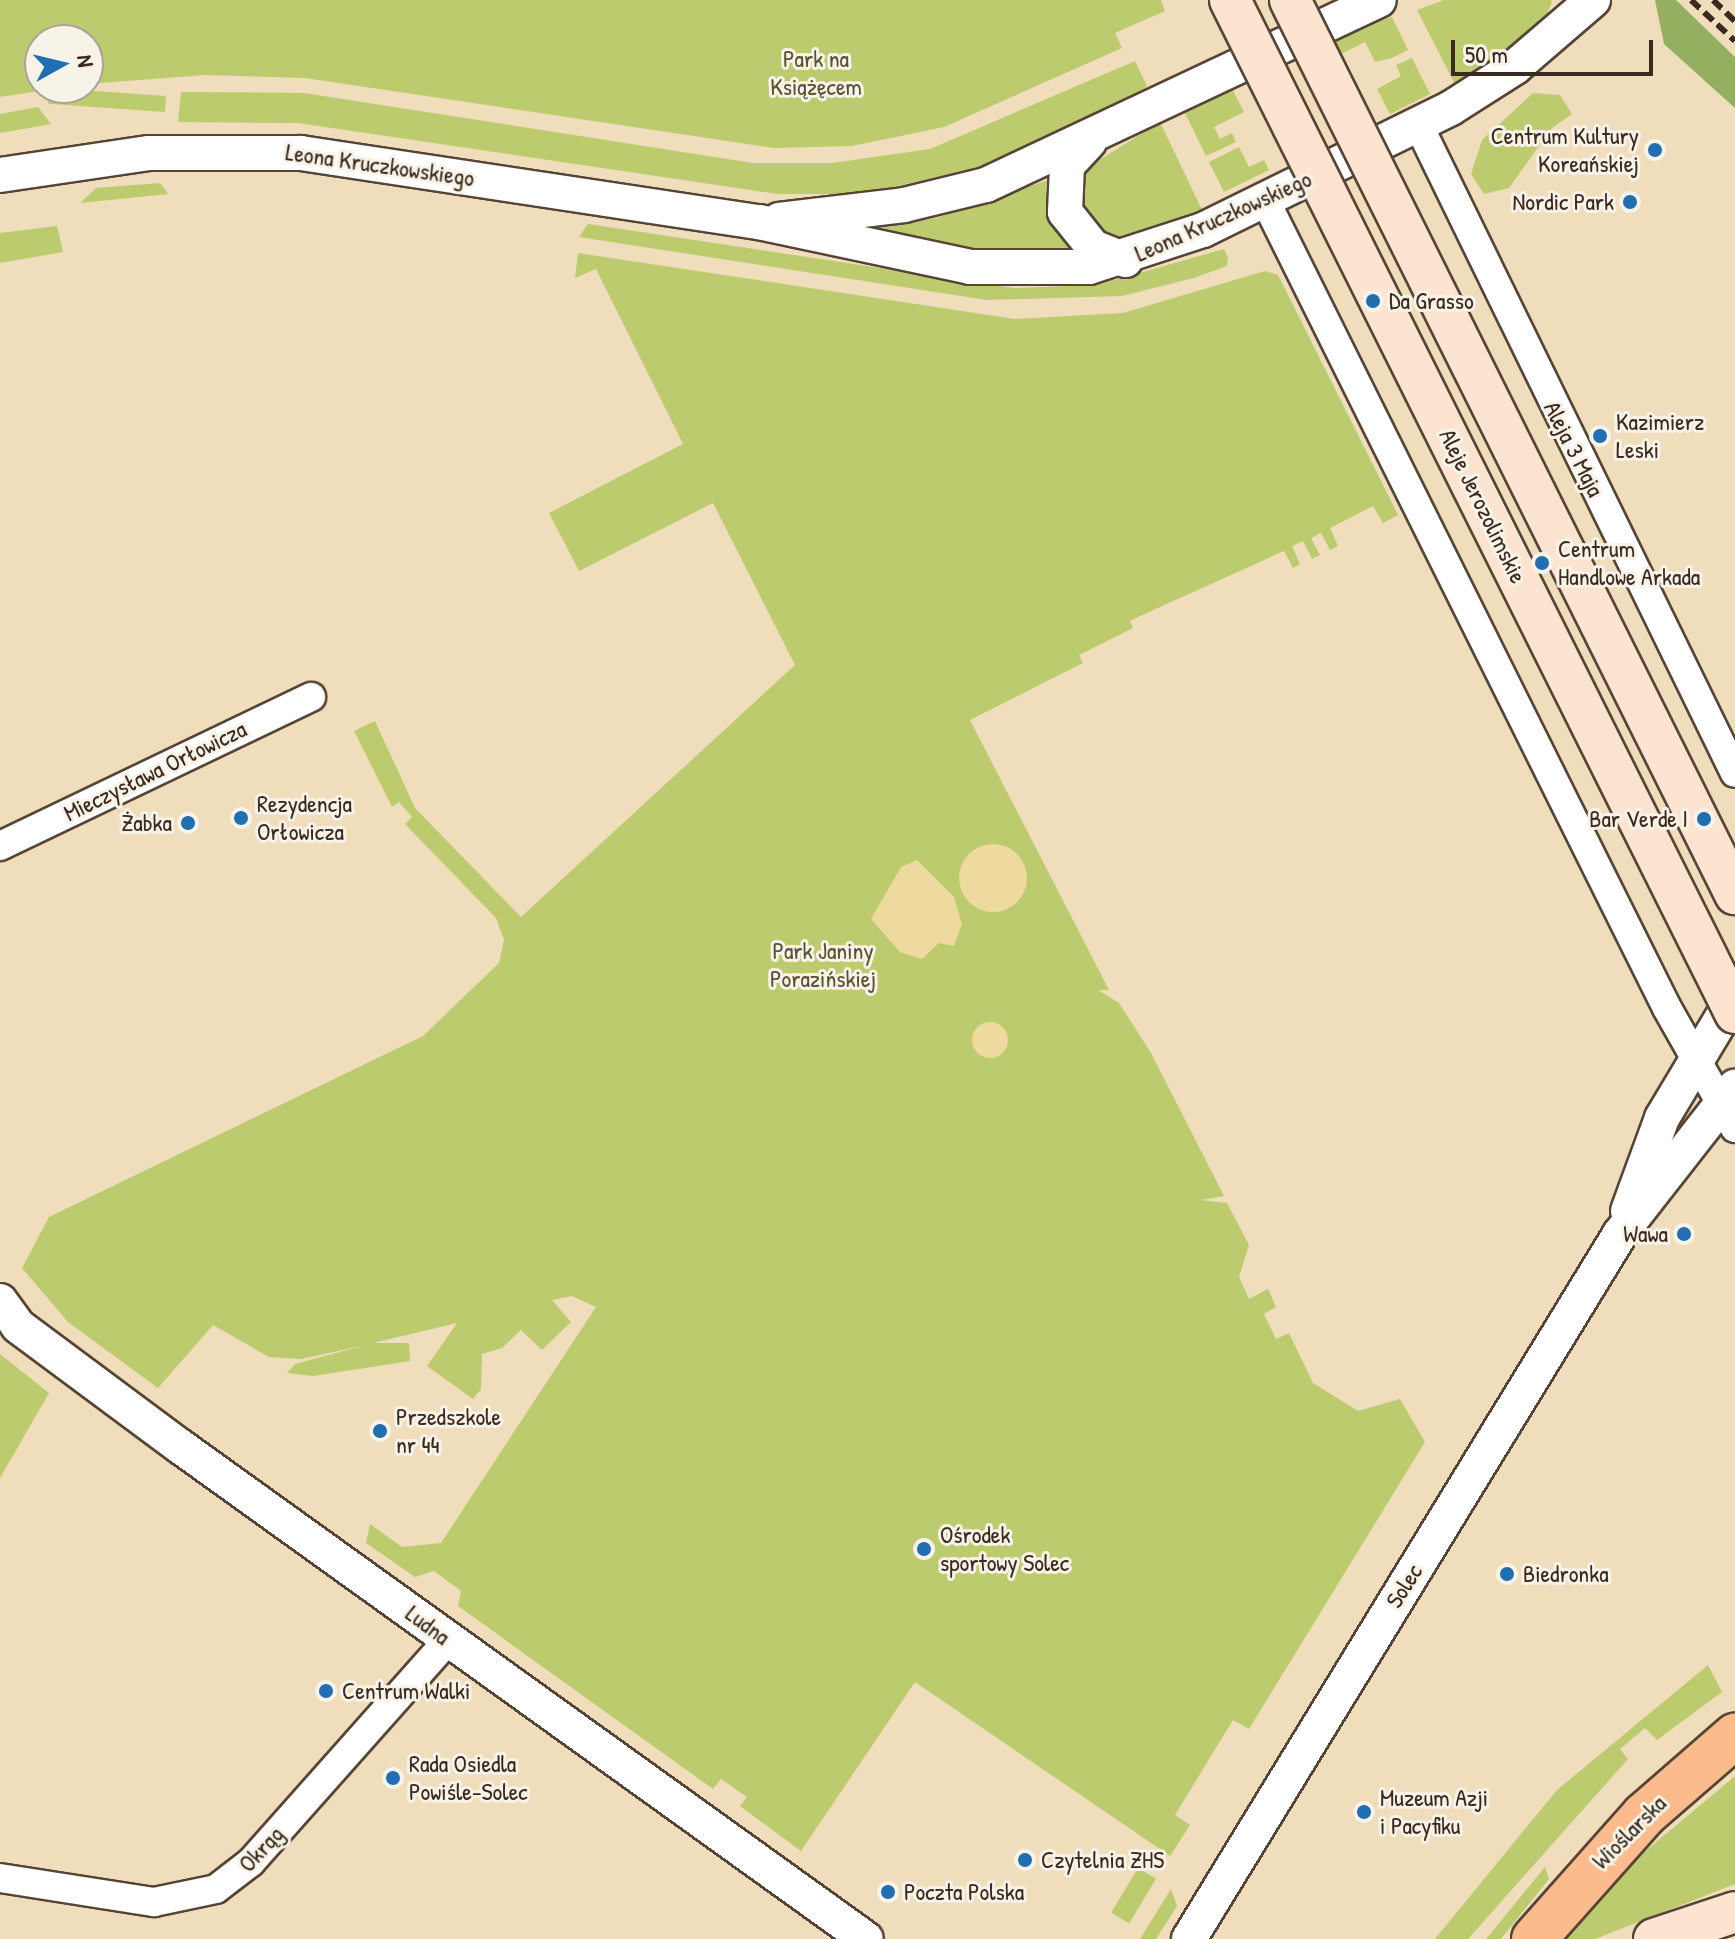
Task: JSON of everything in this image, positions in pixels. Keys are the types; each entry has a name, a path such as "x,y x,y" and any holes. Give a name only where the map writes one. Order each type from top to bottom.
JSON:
{"main road":[{"name":"Aleje Jerozolimskie","path":"1230,0 1735,1013"},
{"path":"1290,0 1735,894"},
{"name":"Wioślarska","path":"1534,1939 1594,1866 1683,1779 1735,1736"},
{"path":"1683,1779 1735,1750"},
{"path":"1654,1939 1735,1912"}],"street":[{"name":"Leona Kruczkowskiego","path":"759,222 945,197 1091,139 1379,0"},
{"path":"1551,39 1561,0"},
{"name":"Leona Kruczkowskiego","path":"0,175 149,153 301,153 759,222 851,247 994,270 1125,260 1265,200 1485,89 1551,39 1593,0"},
{"name":"Aleja 3 Maja","path":"1418,124 1735,773"},
{"path":"1091,139 1067,166 1065,212 1093,247 1125,260"},
{"path":"1265,200 1694,1055 1731,1107"},
{"name":"Mieczysława Orłowicza","path":"0,846 311,697"},
{"name":"Solec","path":"1189,1939 1620,1234 1694,1055 1735,996"},
{"name":"Solec","path":"1620,1234 1731,1107"},
{"name":"Ludna","path":"0,1301 18,1326 448,1640 866,1939"},
{"name":"Okrąg","path":"0,1878 154,1902 216,1889 251,1862 448,1640"}],"green space":[{"name":"Park na Książęcem","path":"0,0 1161,0 1165,11 1115,33 1122,48 944,127 852,146 774,148 305,78 204,75 104,83 104,24 24,24 24,93 0,97"},
{"path":"1444,0 1552,2 1542,26 1456,86 1417,10"},
{"path":"1655,0 1676,0 1735,57 1735,108 1664,44"},
{"path":"1392,17 1408,50 1392,58 1375,62 1365,42 1341,54 1331,35"},
{"path":"1412,58 1430,94 1390,114 1377,89 1401,76 1396,65"},
{"path":"1135,61 1147,86 1132,98 994,164 864,194 778,194 298,123 178,122 181,92 304,93 753,163 832,163 930,149"},
{"path":"1230,85 1244,112 1214,127 1220,139 1232,133 1236,142 1206,156 1183,109"},
{"path":"104,92 166,96 165,112 51,104 104,104"},
{"path":"1533,93 1560,95 1572,114 1552,128 1509,188 1484,194 1471,174 1482,140"},
{"path":"38,107 51,124 0,133 0,114"},
{"path":"1160,122 1203,212 1141,237 1116,241 1092,230 1076,193 1082,171"},
{"path":"1239,147 1249,167 1264,160 1269,170 1224,192 1209,162"},
{"path":"1051,179 1058,228 1074,251 966,249 861,229 936,218"},
{"path":"160,183 168,194 80,203 96,188"},
{"path":"588,224 1013,288 1097,285 1224,249 1228,257 1227,266 1194,278 1122,296 987,300 579,237"},
{"path":"57,226 63,252 0,263 0,233"},
{"name":"Park Janiny Porazińskiej","path":"578,253 1015,319 1123,313 1265,271 1278,275 1398,515 1383,523 1373,506 1330,528 1338,546 1330,550 1321,533 1311,538 1320,555 1312,559 1303,541 1292,546 1300,564 1293,568 1284,551 1140,616 1130,621 1133,628 1079,655 1083,663 970,720 1109,990 1098,990 1119,1003 1151,1053 1224,1196 1201,1200 1227,1203 1249,1245 1239,1277 1249,1299 1268,1289 1276,1307 1264,1314 1276,1339 1289,1333 1313,1383 1358,1411 1400,1399 1425,1442 1249,1729 1233,1720 1175,1815 1190,1825 1170,1856 915,1682 801,1851 740,1806 747,1797 721,1779 713,1789 458,1606 461,1591 434,1571 415,1577 366,1543 370,1524 402,1547 441,1543 596,1307 572,1296 552,1300 571,1322 542,1350 521,1330 502,1348 482,1354 481,1389 473,1399 427,1366 457,1323 373,1343 409,1343 410,1361 313,1376 287,1373 295,1364 366,1345 301,1359 269,1357 213,1325 158,1388 68,1322 22,1268 49,1217 423,1036 499,963 504,940 496,918 405,824 412,817 399,802 392,807 354,731 375,721 415,808 521,917 795,665 713,503 579,571 549,513 683,444 596,269 575,278"},
{"path":"0,1354 49,1393 0,1478"},
{"path":"1708,1665 1722,1692 1657,1740 1645,1728 1620,1749 1628,1759 1468,1939 1435,1939 1557,1790"},
{"path":"1735,1776 1735,1884 1595,1939 1565,1939 1636,1859"},
{"path":"1545,1867 1549,1879 1501,1939 1486,1939"},
{"path":"1138,1868 1156,1879 1129,1923 1111,1913"},
{"path":"1171,1889 1177,1906 1156,1939 1140,1939"}],"sand":[{"path":"993,844 1006,846 1017,854 1025,865 1025,891 1017,902 1006,910 993,912 980,910 969,902 961,891 959,878 961,865 969,854 980,846"},
{"path":"917,860 954,897 962,924 954,946 939,943 922,959 900,952 871,919 901,867"},
{"path":"990,1022 1003,1027 1008,1040 1003,1053 990,1058 977,1053 972,1040 977,1027"}],"railway":[{"path":"1691,0 1735,41"},
{"path":"1713,0 1735,21"}],"place":[{"name":"Centrum Kultury Koreańskiej","path":"1655,150"},
{"name":"Nordic Park","path":"1630,202"},
{"name":"Da Grasso","path":"1373,301"},
{"name":"Kazimierz Leski","path":"1600,436"},
{"name":"Centrum Handlowe Arkada","path":"1542,563"},
{"name":"Rezydencja Orłowicza","path":"241,818"},
{"name":"Bar Verde I","path":"1704,819"},
{"name":"Żabka","path":"188,823"},
{"name":"Wawa","path":"1684,1234"},
{"name":"Przedszkole nr 44","path":"380,1431"},
{"name":"Ośrodek sportowy Solec","path":"924,1549"},
{"name":"Biedronka","path":"1507,1574"},
{"name":"Centrum Walki","path":"326,1691"},
{"name":"Rada Osiedla Powiśle-Solec","path":"393,1778"},
{"name":"Muzeum Azji i Pacyfiku","path":"1364,1812"},
{"name":"Czytelnia ZHS","path":"1025,1860"},
{"name":"Poczta Polska","path":"888,1892"}]}
